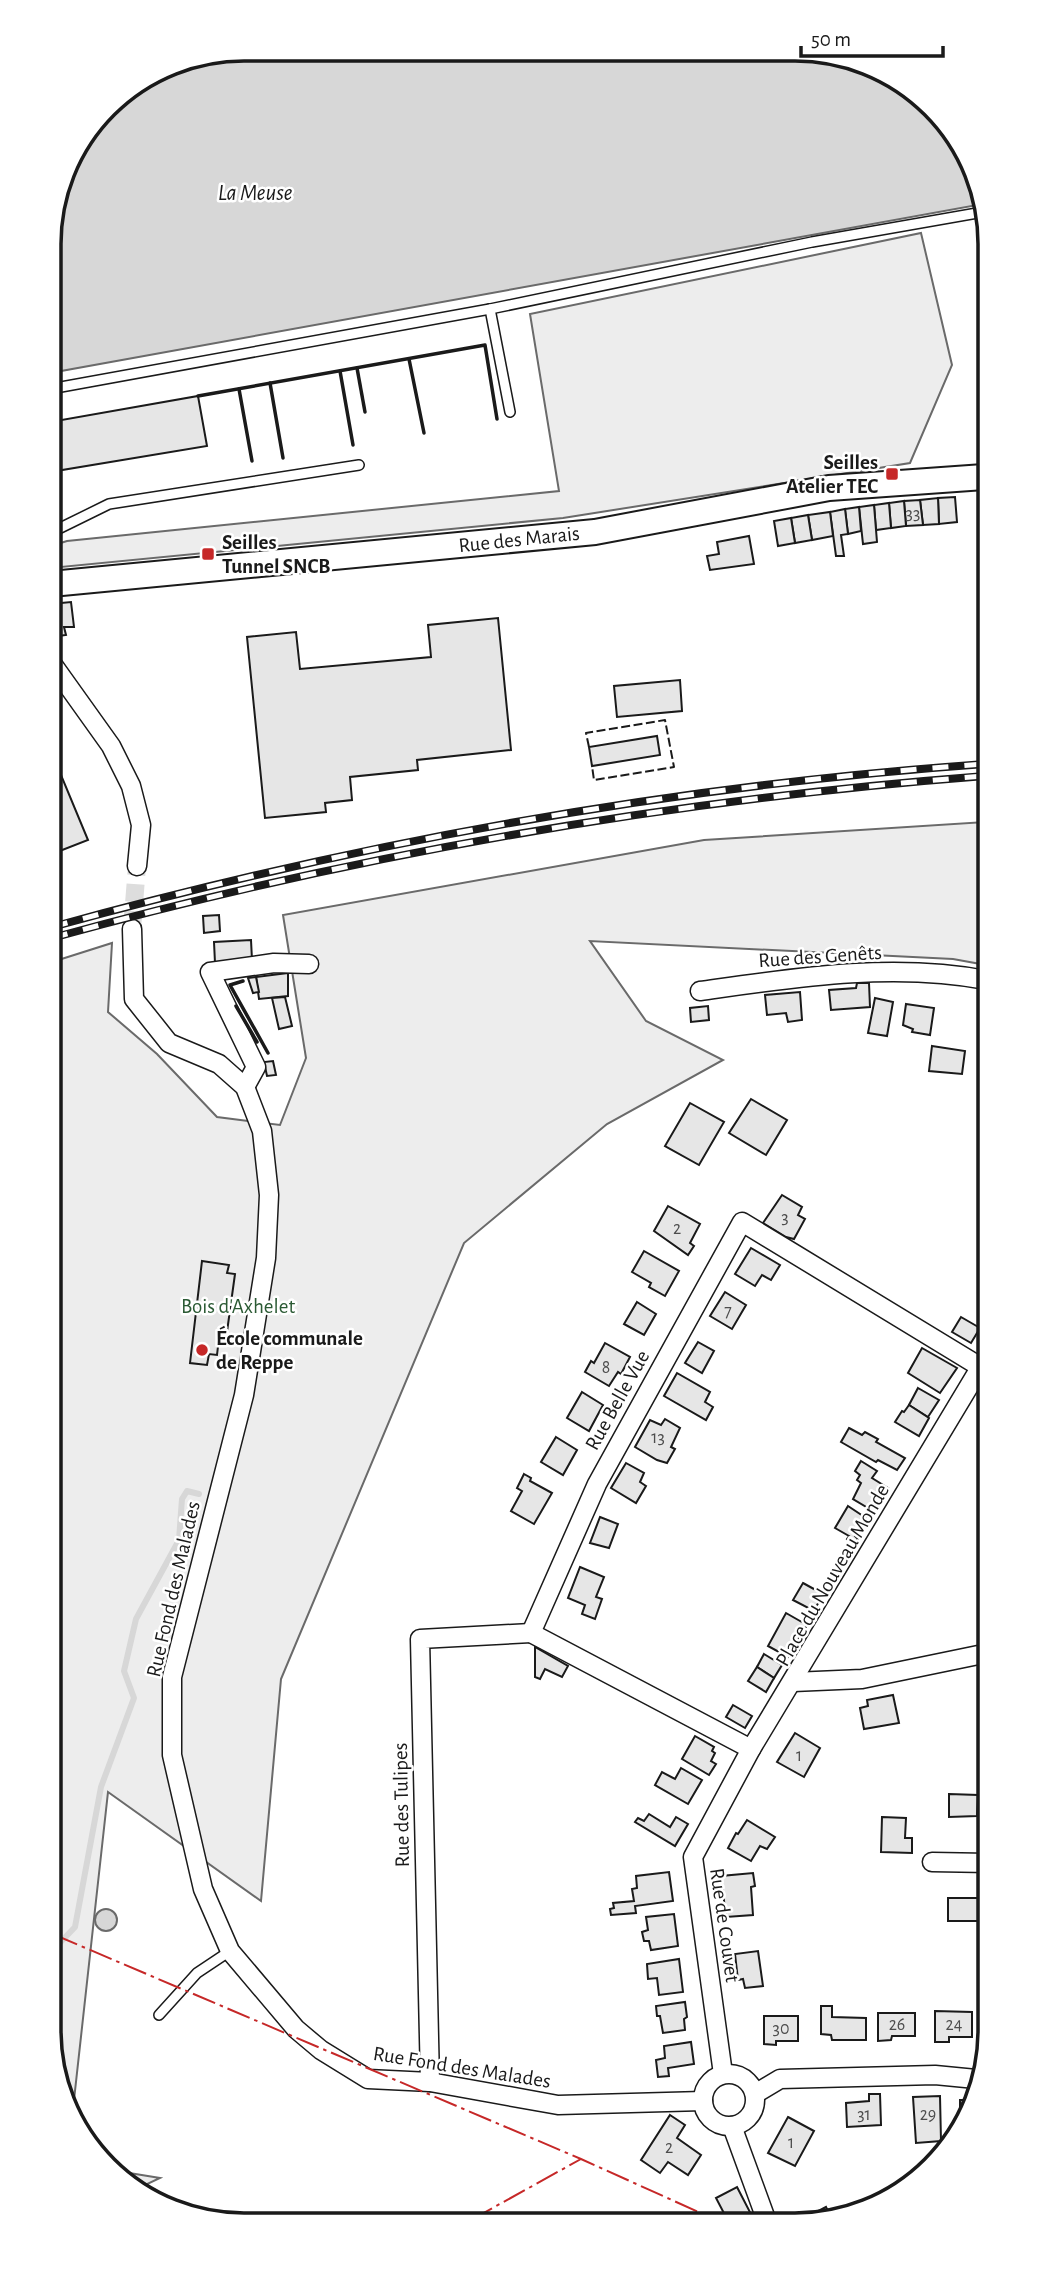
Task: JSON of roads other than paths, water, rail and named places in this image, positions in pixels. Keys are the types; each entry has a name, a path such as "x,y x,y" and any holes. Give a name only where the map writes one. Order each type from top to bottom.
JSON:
{"main road":[{"name":"Rue des Marais","path":"62,583 595,532 829,488 978,477"}],"street":[{"path":"62,677 111,746 131,786 141,825 137,866"},
{"name":"Rue Fond des Malades","path":"132,929 134,999 169,1043 219,1064 245,1087 262,1131 269,1195 266,1258 244,1395 172,1677 172,1755 203,1889 230,1951 296,2029 321,2050 368,2079 430,2082 558,2105 703,2101"},
{"path":"245,1087 256,1067 210,972 274,963 309,964"},
{"name":"Rue des Genêts","path":"700,991 851,972 963,975 978,978"},
{"name":"Rue Belle Vue","path":"531,1633 597,1484 742,1222 977,1360"},
{"name":"Place du Nouveau Monde","path":"793,1682 977,1377"},
{"path":"531,1633 751,1749"},
{"name":"Rue des Tulipes","path":"430,2082 419,1639 531,1633"},
{"name":"Place du Nouveau Monde","path":"793,1682 862,1679 977,1655"},
{"name":"Rue de Couvet","path":"723,2074 692,1857 751,1749 793,1682"},
{"path":"932,1862 977,1863"},
{"path":"723,2074 744,2077 755,2094 754,2109 746,2120 732,2126 718,2123 708,2115 703,2101 705,2089 712,2079 723,2074"},
{"path":"755,2094 780,2079 935,2075 970,2078"},
{"path":"732,2126 764,2213"}],"lane":[{"path":"62,386 489,309 812,242 975,213"},
{"path":"489,309 510,412"},
{"path":"62,527 109,504 359,465"},
{"path":"159,2015 197,1973 230,1951"}],"water":[{"name":"La Meuse","path":"794,61 830,65 876,80 906,99 924,115 953,153 964,174 973,206 62,371 63,221 67,197 80,163 99,133 133,99 174,75 197,67 233,62"},
{"path":"106,1909 114,1912 117,1920 114,1928 106,1931 98,1928 95,1920 98,1912"}],"waterway":[{"path":"61,1942 75,1927 101,1787 134,1698 124,1671 136,1619 179,1540 182,1499 187,1491 199,1494"}],"tunnel":[{"path":"132,929 137,866"}],"railway":[{"path":"62,924 282,869 515,822 749,787 978,765"},
{"path":"62,935 282,881 515,834 749,800 978,777"}],"place":[{"name":"Seilles Atelier TEC","path":"892,474"},
{"name":"Seilles Tunnel SNCB","path":"208,554"},
{"name":"École communale de Reppe","path":"202,1350"}],"park label":[{"name":"Bois d'Axhelet","path":"238,1306"}]}
